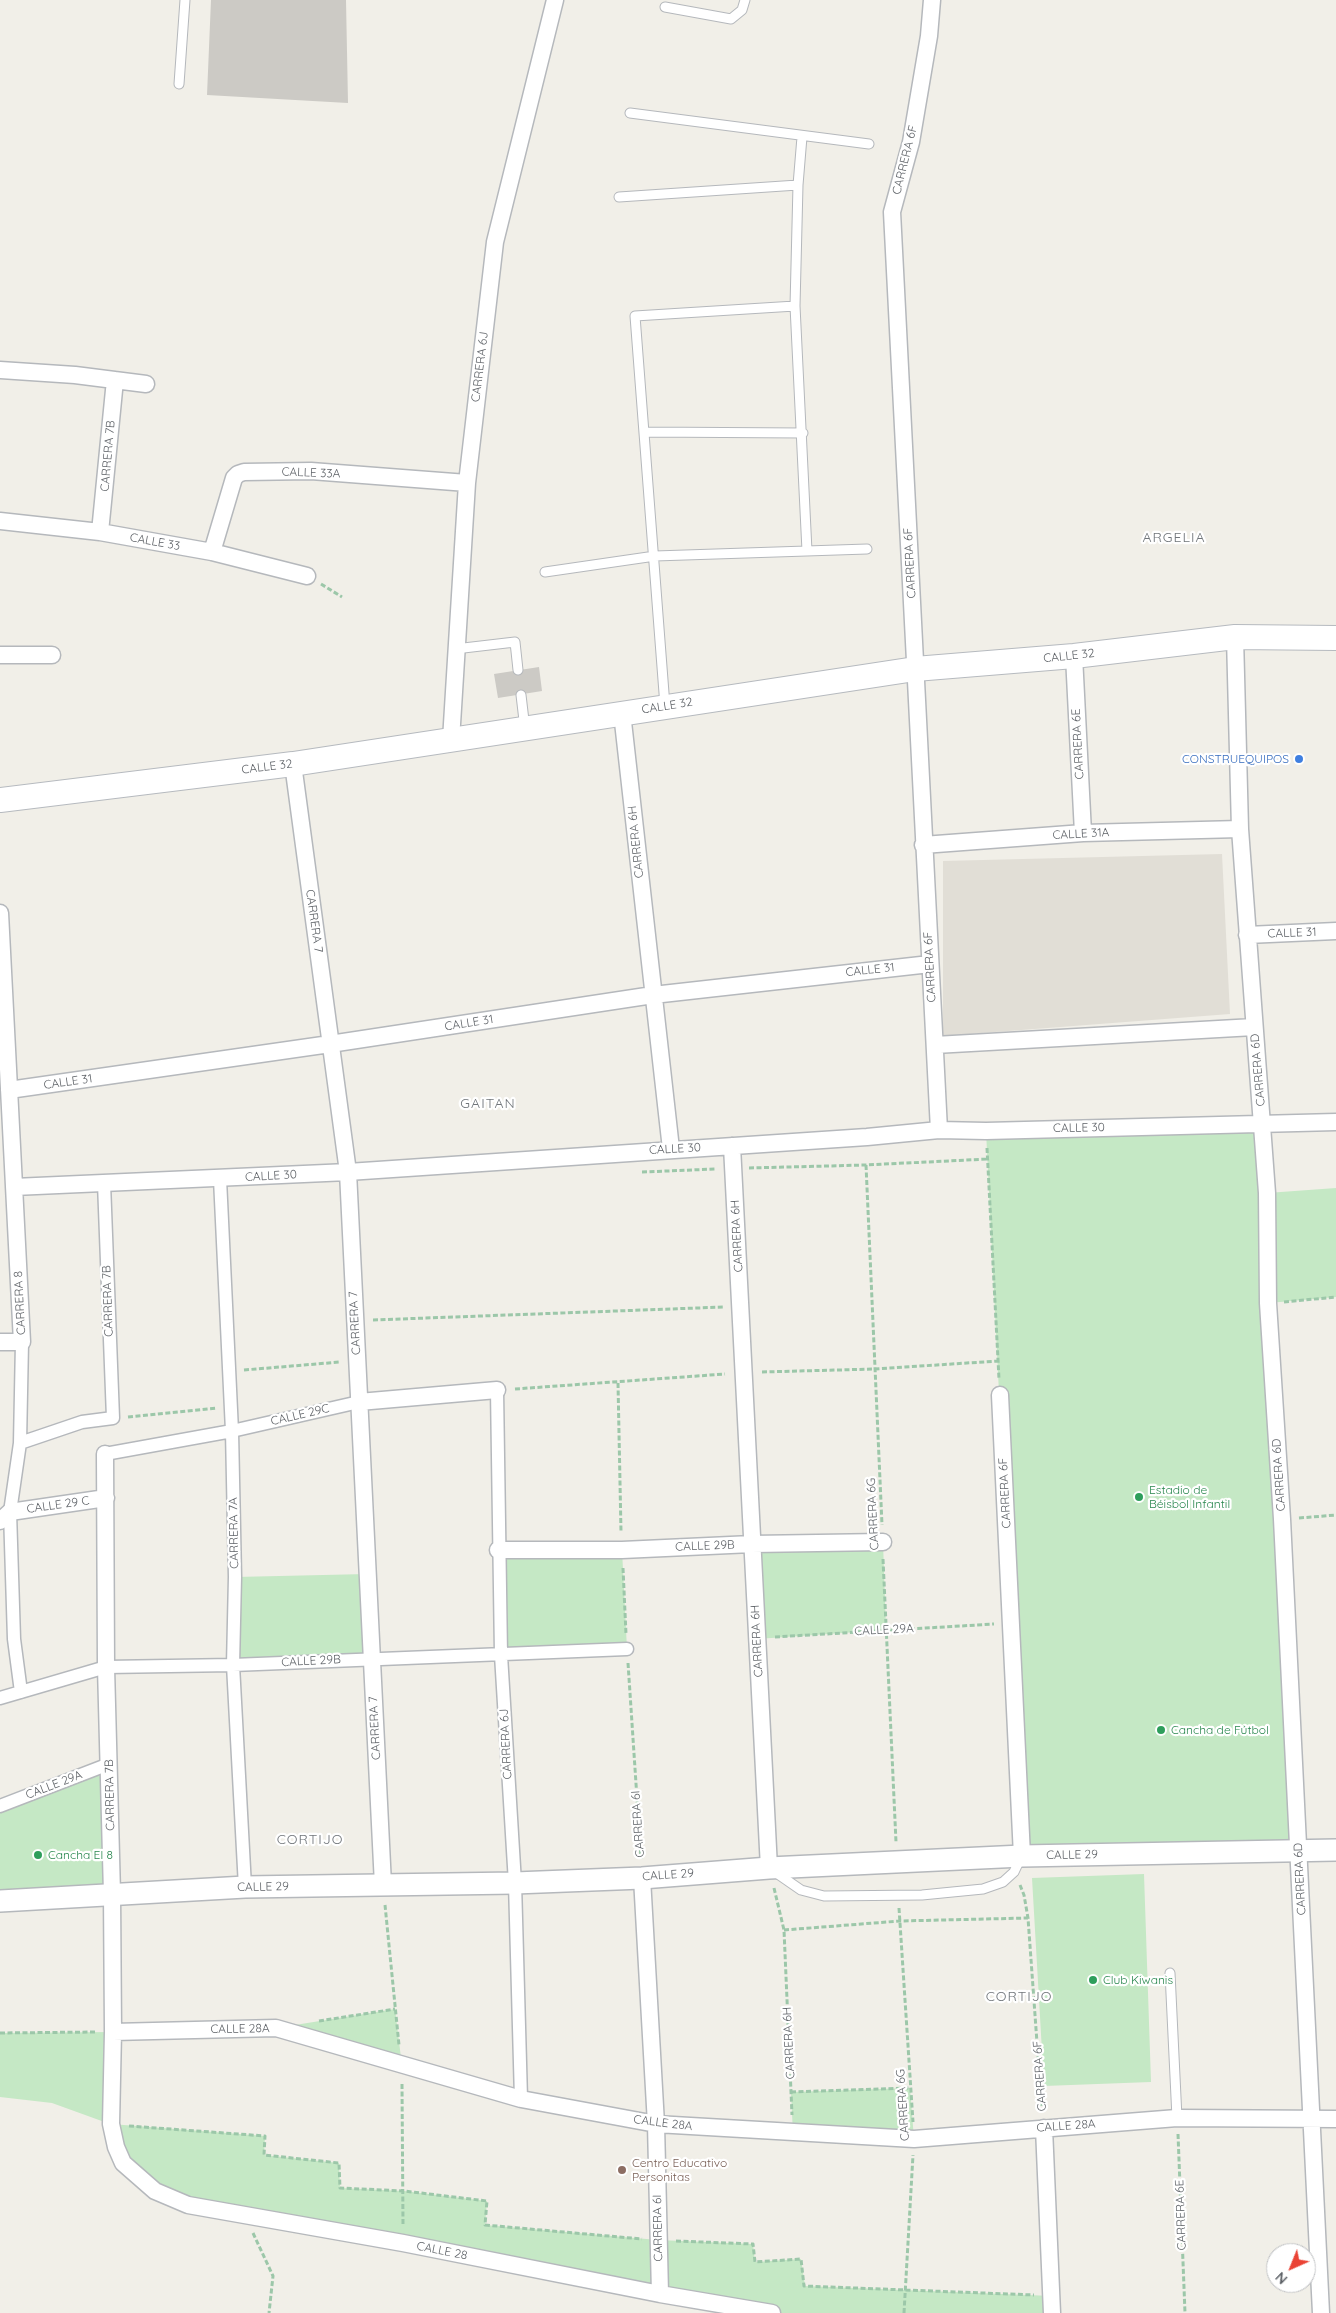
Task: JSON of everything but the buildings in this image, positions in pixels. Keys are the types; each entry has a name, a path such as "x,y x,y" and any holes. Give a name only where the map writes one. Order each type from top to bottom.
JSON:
{"main road":[{"name":"CALLE 32","path":"0,800 293,764 915,669 1074,656 1235,637 1336,638"}],"street":[{"name":"CARRERA 6J","path":"451,740 466,482 495,242 554,0"},
{"name":"CARRERA 6F","path":"932,0 929,36 911,142 892,212 939,1130"},
{"path":"0,370 146,384"},
{"name":"CARRERA 7B","path":"100,532 115,380"},
{"name":"CALLE 33A","path":"212,552 234,478 244,472 311,471 466,482"},
{"name":"CALLE 33","path":"0,521 100,532 212,552 307,576"},
{"name":"CARRERA 6D","path":"1235,637 1240,829 1266,1179 1268,1303 1282,1519 1321,2313"},
{"path":"0,655 52,655"},
{"name":"CARRERA 6E","path":"1074,656 1083,832"},
{"name":"CARRERA 6H","path":"622,714 672,1149"},
{"name":"CARRERA 7","path":"293,764 348,1172 383,1886"},
{"name":"CALLE 31A","path":"923,845 1083,832 1240,829"},
{"name":"CARRERA 8","path":"0,913 9,1090 6,1129 14,1187 22,1342 20,1443 5,1517 14,1639 21,1692"},
{"name":"CALLE 31","path":"1247,935 1336,931"},
{"name":"CALLE 31","path":"9,1090 653,995 930,964"},
{"path":"935,1046 1254,1027"},
{"name":"CALLE 30","path":"14,1187 348,1172 867,1137 939,1130 986,1131 1336,1122"},
{"name":"CARRERA 6H","path":"732,1146 769,1868"},
{"name":"CARRERA 7A","path":"220,1179 232,1431 235,1577 233,1665 245,1887"},
{"name":"CARRERA 7B","path":"104,1183 113,1418"},
{"path":"0,1342 22,1342"},
{"name":"CARRERA 6J","path":"497,1390 501,1655 515,1883 521,2099"},
{"name":"CALLE 29C","path":"105,1454 232,1431 359,1396 497,1390"},
{"name":"CARRERA 6F","path":"1000,1394 1012,1624 1018,1864"},
{"path":"20,1443 82,1422 113,1418"},
{"name":"CARRERA 7B","path":"105,1454 106,1667 112,1894 113,2032 111,2124 116,2147 123,2163"},
{"name":"CALLE 29 C","path":"5,1517 106,1498"},
{"name":"CALLE 29B","path":"498,1550 622,1550 752,1544 883,1542"},
{"name":"CALLE 29B","path":"0,1698 106,1667 233,1665 627,1649"},
{"name":"CALLE 29A","path":"0,1806 109,1764"},
{"name":"CALLE 29","path":"0,1901 245,1887 515,1883 642,1878 769,1868 897,1863 1018,1864 1336,1850"},
{"name":"CARRERA 6I","path":"642,1878 656,2124 660,2294"},
{"name":"CALLE 28A","path":"113,2032 276,2028 521,2099 656,2124 793,2134 914,2140 1177,2118 1336,2119"},
{"name":"CARRERA 6F","path":"1044,2128 1052,2313"},
{"name":"CALLE 28","path":"123,2163 155,2191 188,2205 402,2243 660,2294 772,2313"}],"lane":[{"path":"179,84 185,0"},
{"path":"665,7 731,19 742,10 745,0"},
{"path":"630,113 802,137 869,144"},
{"path":"802,137 798,185 796,306 807,551"},
{"path":"619,197 798,185"},
{"path":"665,706 655,556 635,316 796,306"},
{"path":"644,432 803,433"},
{"path":"545,572 655,556 867,549"},
{"path":"455,649 515,642 518,670"},
{"path":"521,694 525,729"},
{"path":"769,1868 801,1890 824,1896 898,1895 983,1889 1003,1882 1018,1864"},
{"path":"1170,1974 1177,2118"}],"path":[{"path":"307,576 342,597"},
{"path":"986,1131 1000,1394"},
{"name":"CARRERA 6G","path":"866,1165 897,1863"},
{"path":"1268,1303 1336,1297"},
{"path":"355,1321 740,1307"},
{"path":"229,1372 357,1364"},
{"name":"CARRERA 6I","path":"618,1383 622,1550 642,1878"},
{"path":"113,1418 230,1408"},
{"path":"1282,1519 1336,1515"},
{"name":"CALLE 29A","path":"757,1639 1012,1624"},
{"name":"CARRERA 6F","path":"1018,1864 1028,1918 1044,2128"},
{"name":"CARRERA 6H","path":"769,1868 784,1930 793,2134"},
{"name":"CARRERA 6G","path":"898,1895 914,2140 904,2313"},
{"path":"784,1930 900,1921 1028,1918"},
{"path":"316,2022 395,2010"},
{"path":"0,2033 113,2032"},
{"path":"792,2092 910,2088"},
{"name":"CARRERA 6E","path":"1177,2118 1185,2313"},
{"path":"111,2124 265,2136 264,2155 339,2163 340,2188 404,2191 487,2201 485,2225 658,2240 753,2244 755,2262 801,2259 804,2286 1052,2296"},
{"path":"244,2215 273,2276 269,2313"}],"shaded area":[{"path":"1222,854 1230,1014 943,1036 943,861"}],"green space":[{"path":"1262,1124 1267,1193 1336,1188 1336,1297 1269,1303 1299,1851 1022,1856 986,1131"},
{"path":"883,1542 886,1630 757,1639 752,1544"},
{"path":"498,1550 622,1550 627,1649 501,1655"},
{"path":"367,1574 372,1659 233,1665 235,1577"},
{"path":"109,1764 112,1894 0,1899 0,1805"},
{"name":"Club Kiwanis","path":"1144,1874 1151,2082 1044,2086 1032,1878"},
{"path":"395,2009 402,2066 276,2028"},
{"path":"113,2032 111,2124 265,2136 264,2155 339,2163 340,2188 404,2191 487,2201 485,2225 658,2240 753,2244 755,2262 801,2259 805,2286 1052,2296 1052,2313 772,2313 188,2205 136,2176 110,2124 52,2103 0,2097 0,2033"},
{"path":"910,2088 914,2139 793,2134 791,2092"}],"place":[{"name":"CONSTRUEQUIPOS","path":"1299,759"},
{"name":"Estadio de Béisbol Infantil","path":"1139,1497"},
{"name":"Cancha de Fútbol","path":"1161,1730"},
{"name":"Cancha El 8","path":"38,1855"},
{"name":"Club Kiwanis","path":"1093,1980"},
{"name":"Centro Educativo Personitas","path":"622,2170"}],"district":[{"name":"ARGELIA","path":"1174,538"},
{"name":"GAITAN","path":"488,1104"},
{"name":"CORTIJO","path":"310,1840"},
{"name":"CORTIJO","path":"1019,1997"}]}
